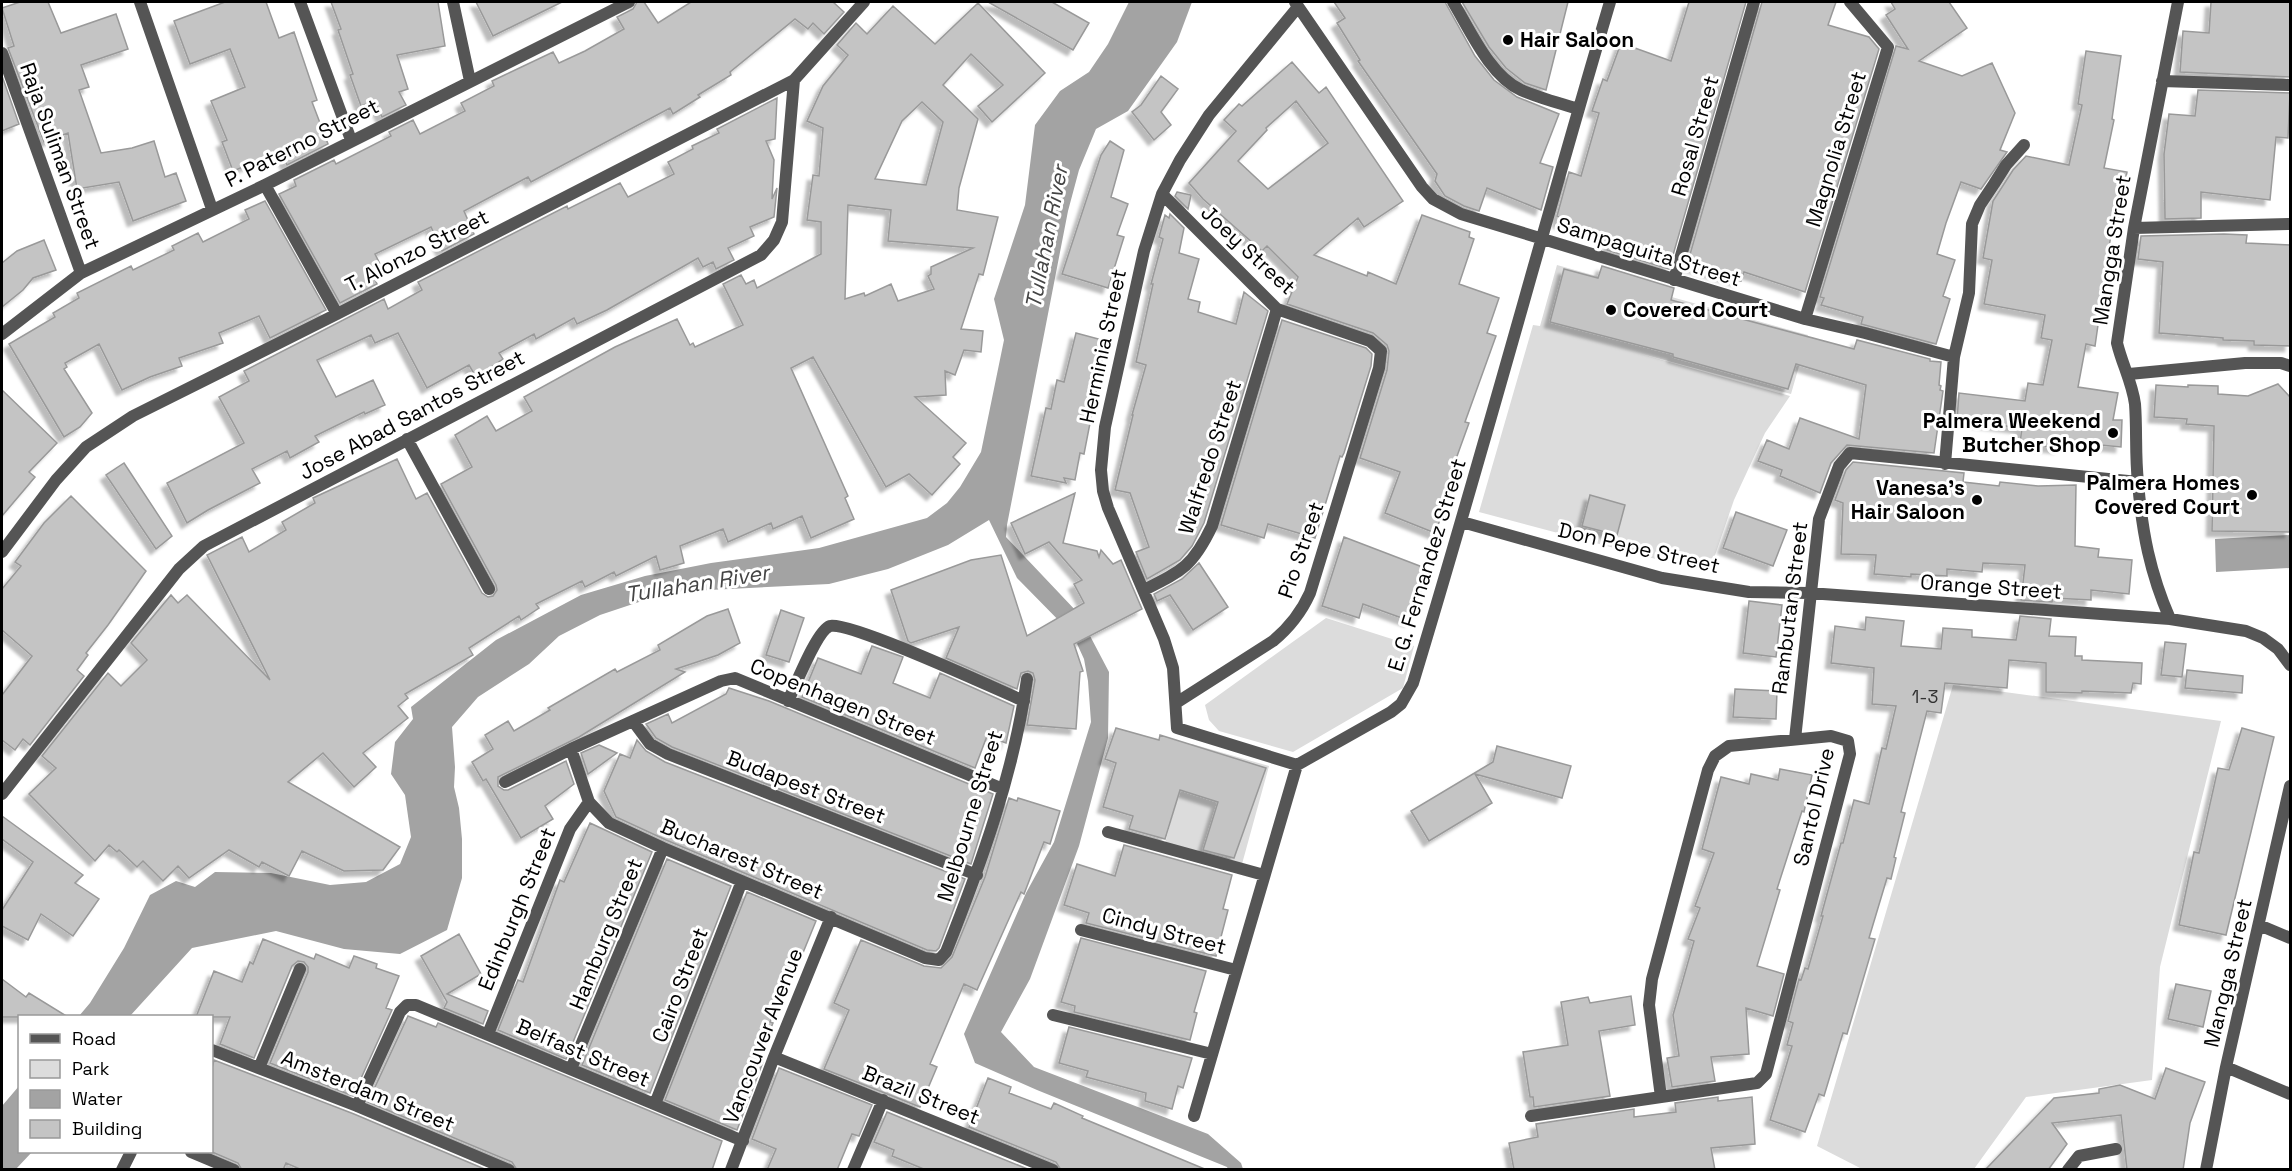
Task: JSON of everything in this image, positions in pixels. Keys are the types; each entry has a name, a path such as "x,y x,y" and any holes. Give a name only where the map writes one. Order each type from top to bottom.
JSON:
{"street":[{"path":"140,2 212,209"},
{"path":"300,2 351,140"},
{"path":"453,2 471,81"},
{"name":"P. Paterno Street","path":"2,333 81,273 265,185 629,2"},
{"name":"T. Alonzo Street","path":"2,552 56,480 86,447 132,416 337,314 794,80 864,2"},
{"path":"1453,2 1495,70 1506,81 1520,90 1578,110"},
{"name":"E. G. Fernandez Street","path":"1297,765 1391,712 1408,694 1462,522 1540,239 1610,2"},
{"name":"Rosal Street","path":"1674,280 1754,2"},
{"name":"Magnolia Street","path":"1804,319 1888,47 1850,2"},
{"name":"Mangga Street","path":"2170,619 2156,584 2146,549 2138,482 2134,404 2129,374 2120,356 2117,343 2134,228 2178,2"},
{"name":"Sampaguita Street","path":"1297,4 1422,187 1433,199 1461,214 1674,280 1804,319 1954,357"},
{"name":"Herminia Street","path":"1297,4 1209,115 1180,160 1162,194 1144,251 1105,427 1101,470 1108,508 1164,639 1173,668 1177,728 1297,765"},
{"name":"Raja Suliman Street","path":"2,53 81,273"},
{"name":"Jose Abad Santos Street","path":"2,794 179,569 204,546 761,255 774,240 782,222 794,80"},
{"path":"2162,81 2290,85"},
{"path":"2024,145 2006,165 1980,206 1972,224 1969,293 1954,357 1945,464 2138,482"},
{"path":"265,185 337,314"},
{"name":"Joey Street","path":"1162,194 1277,309 1370,341 1381,351"},
{"path":"2134,228 2290,224"},
{"name":"Walfredo Street","path":"1144,590 1189,565 1212,526 1277,309"},
{"name":"Pio Street","path":"1176,703 1273,641 1302,612 1310,593 1379,368 1381,351"},
{"path":"2129,374 2245,363 2281,363 2290,366"},
{"path":"408,439 489,589"},
{"name":"Rambutan Street","path":"1795,739 1809,593 1819,519 1839,466 1850,453 1945,464"},
{"name":"Don Pepe Street","path":"1462,522 1662,578 1749,592 1809,593"},
{"name":"Orange Street","path":"1809,593 2170,619"},
{"path":"2170,619 2246,631 2263,638 2278,649 2290,665"},
{"path":"788,701 820,633 831,626 848,628 899,647 1024,700"},
{"name":"Copenhagen Street","path":"505,782 570,749 721,681 735,678 1003,789"},
{"name":"Melbourne Street","path":"939,960 946,952 976,875 1003,789 1027,679"},
{"name":"Budapest Street","path":"633,721 650,744 668,754 976,875"},
{"name":"Santol Drive","path":"1531,1116 1757,1083 1766,1074 1850,754 1848,741 1831,736 1729,746 1715,756 1708,770 1652,979 1649,1005 1661,1097"},
{"name":"Bucharest Street","path":"570,749 589,802 609,823 925,958 939,960"},
{"path":"1194,1116 1297,765"},
{"name":"Mangga Street","path":"2206,1170 2226,1067 2290,786"},
{"name":"Edinburgh Street","path":"488,1034 570,829 589,802"},
{"path":"1108,832 1264,875"},
{"name":"Hamburg Street","path":"571,1069 663,848"},
{"name":"Cairo Street","path":"655,1104 742,881"},
{"name":"Vancouver Avenue","path":"731,1170 831,917"},
{"path":"2259,925 2290,938"},
{"name":"Cindy Street","path":"1082,930 1236,970"},
{"path":"259,1068 300,969"},
{"name":"Belfast Street","path":"357,1106 400,1012 407,1005 416,1005 743,1141"},
{"path":"1053,1015 1212,1054"},
{"name":"Amsterdam Street","path":"213,1050 357,1106 510,1170"},
{"name":"Brazil Street","path":"774,1057 1053,1170"},
{"path":"2226,1067 2290,1094"},
{"path":"853,1170 883,1100"},
{"path":"2068,1170 2079,1156 2116,1149"},
{"path":"122,1170 130,1153"},
{"path":"193,1153 234,1170"}],"green space":[{"path":"1557,265 1808,335 1791,394 1638,353 1790,396 1765,433 1734,500 1711,567 1667,562 1479,512 1533,325 1540,326"},
{"path":"1326,618 1414,646 1403,688 1293,752 1219,731 1209,720 1205,705"},
{"path":"1953,685 2221,721 2160,967 2152,1080 2026,1097 1974,1169 1862,1169 1817,1146"},
{"path":"1192,744 1269,766 1242,864 1165,843"}],"water":[{"name":"Tullahan River","path":"1129,2 1192,2 1177,42 1128,111 1096,129 1079,170 1068,211 1007,525 1006,537 1078,613 1109,672 1108,738 1079,846 1030,979 1001,1032 1034,1067 1208,1134 1241,1163 1243,1169 1228,1169 975,1063 964,1034 1026,893 1054,842 1091,722 1084,659 1073,635 1017,578 989,520 948,545 888,569 829,584 669,592 600,615 559,636 529,664 478,697 452,727 454,787 462,839 462,878 447,930 400,954 344,949 276,931 192,948 131,1015 80,1015 90,1003 124,948 150,895 176,881 195,887 215,872 271,873 330,885 366,882 400,864 411,837 405,795 391,774 395,742 413,719 411,707 496,640 581,595 645,576 711,563 819,548 927,518 947,503 960,487 981,452 1004,340 994,299 1025,205 1035,125 1060,91 1089,72 1108,44"},
{"path":"2290,535 2290,568 2216,572 2215,539"},
{"path":"18,1087 18,1153 31,1153 16,1169 2,1169 2,1106"}],"building":[{"path":"20,2 48,2 61,33 116,14 128,49 81,65 89,87 79,90 101,153 132,148 154,141 165,177 176,173 186,201 133,221 119,182 77,189 68,133 44,142 8,48 14,46 2,8"},
{"path":"225,2 266,2 279,38 294,32 317,100 312,102 328,144 287,165 281,152 233,171 222,142 227,140 211,101 245,87 230,49 190,64 174,21"},
{"path":"331,2 438,2 445,46 397,55 408,89 399,92 406,105 382,117 374,101 361,106 338,30 341,29"},
{"path":"476,2 562,2 493,36"},
{"path":"637,2 644,2 658,23 691,2 833,2 844,12 824,34 813,23 808,29 795,19 730,72 731,75 698,95 700,97 673,114 670,108 531,182 528,177 464,211 474,234 442,251 431,227 375,254 381,266 371,271 377,284 340,303 279,194 296,186 294,180 334,160 336,164 391,136 389,132 413,120 420,134 465,111 461,103 494,86 492,81 553,52 559,63 585,51 624,29 617,17 633,9"},
{"path":"988,2 1052,2 1089,23 1073,50"},
{"path":"1334,2 1445,2 1475,56 1494,80 1517,97 1559,114 1540,163 1553,167 1541,210 1487,188 1479,211 1445,196 1435,181 1437,174 1358,61 1360,60 1337,23 1345,18"},
{"path":"1462,2 1568,2 1546,90 1525,83 1506,68 1489,47"},
{"path":"1689,2 1746,2 1669,269 1607,250 1611,238 1558,222 1559,217 1557,216 1569,172 1581,176 1599,113 1592,111 1603,79 1607,81 1621,43 1671,61"},
{"path":"1762,2 1836,2 1828,25 1869,37 1879,49 1805,292 1744,272 1741,281 1687,265"},
{"path":"1891,2 1949,2 1967,28 1919,61 1962,76 1992,63 2015,113 2000,150 2007,152 1981,189 1961,182 1946,223 1937,254 1955,260 1943,296 1950,299 1936,344 1861,324 1863,317 1821,305 1824,298 1820,297 1896,46 1908,49 1886,15 1895,9"},
{"path":"2211,2 2290,2 2290,77 2180,72 2183,31 2209,33"},
{"path":"978,3 1045,73 992,122 978,106 1003,85 971,54 943,85 978,119 959,188 957,210 998,217 983,275 979,274 961,329 983,331 981,352 964,350 955,375 945,371 946,395 915,397 966,443 953,457 960,464 932,495 909,474 886,487 813,357 791,368 848,496 845,498 854,519 811,538 802,516 773,529 771,523 728,542 723,529 680,546 684,563 660,570 656,556 616,576 614,572 585,587 582,581 536,604 539,608 521,620 519,616 469,648 473,655 405,694 408,698 398,706 408,718 363,753 376,767 354,787 323,753 288,782 400,847 383,870 344,871 302,851 289,876 262,862 259,867 229,850 189,878 178,866 163,881 143,861 137,867 119,850 117,852 109,845 95,861 29,794 56,768 42,756 108,673 121,686 147,660 131,643 171,595 178,603 187,595 270,680 207,555 242,537 249,552 286,530 282,522 315,503 313,498 397,459 416,499 427,493 482,593 488,597 493,596 497,590 496,585 441,484 472,467 455,435 487,416 496,431 532,411 524,397 615,347 677,319 690,345 693,343 695,347 743,325 723,284 741,275 746,284 754,280 757,288 821,254 821,222 807,220 813,175 819,176 823,128 807,121 823,86 848,55 837,45 856,23 867,34 893,6 935,44","holes":["922,102 943,122 926,185 875,179 902,121","848,205 891,210 888,241 973,248 931,267 931,274 928,276 934,289 898,301 891,284 865,296 864,293 845,299"]},
{"path":"2086,51 2121,56 2112,119 2114,120 2104,168 2127,172 2117,227 2112,227 2095,346 2086,344 2078,387 2118,393 2113,420 2122,420 2121,447 2059,441 2059,448 2020,443 2022,428 1957,420 1959,393 2025,401 2028,383 2043,385 2052,340 2041,338 2045,315 1984,304 1992,260 1983,258 1993,201 2013,170 2026,156 2069,165 2082,105 2078,104"},
{"path":"1292,62 1319,93 1326,87 1403,201 1364,227 1358,218 1314,255 1367,276 1368,272 1396,284 1422,215 1470,232 1469,237 1474,239 1459,284 1499,298 1487,333 1496,336 1465,422 1469,423 1452,470 1458,472 1435,533 1385,513 1400,472 1360,458 1387,370 1389,351 1387,345 1373,333 1287,304 1298,277 1267,246 1262,251 1203,199 1189,183 1236,131 1224,120 1239,104 1242,106","holes":["1296,101 1328,143 1268,189 1238,161 1267,130 1266,128"]},
{"path":"2,76 19,124 2,131"},
{"path":"1161,76 1178,89 1161,112 1171,125 1154,140 1132,112 1141,105"},
{"path":"2198,90 2290,93 2288,138 2276,137 2270,200 2201,192 2201,218 2165,219 2164,154 2169,114 2195,116"},
{"path":"777,98 775,139 766,141 774,160 772,199 777,188 774,217 750,227 754,236 728,248 734,260 716,269 713,262 703,267 698,258 607,310 577,324 574,318 536,339 534,334 499,353 503,359 476,377 469,365 427,388 398,333 375,343 371,335 317,360 336,397 373,380 385,405 365,414 364,412 315,436 319,442 290,458 287,451 252,469 260,483 187,523 167,483 244,443 219,397 249,381 244,371 384,299 388,309 422,290 418,282 567,206 568,209 620,183 628,197 674,174 668,162 693,149 692,146 719,133 717,129"},
{"path":"1110,141 1124,150 1111,197 1128,204 1117,235 1124,237 1108,288 1062,274 1101,155"},
{"path":"1177,192 1191,195 1188,209 1175,196"},
{"path":"265,201 326,310 270,338 259,316 219,333 223,343 179,358 182,366 122,390 99,344 65,363 67,367 64,369 92,413 80,427 64,437 9,344 55,317 53,313 79,298 77,293 131,266 133,270 174,250 172,246 198,233 203,242 249,219 245,210"},
{"path":"1170,214 1184,228 1179,253 1199,259 1188,299 1200,302 1198,312 1236,324 1244,292 1268,311 1204,523 1192,546 1180,560 1147,579 1136,552 1149,547 1130,493 1115,490 1146,365 1136,362 1153,284 1151,284 1163,239 1159,237 1165,215 1169,218"},
{"path":"2247,235 2246,243 2290,245 2290,346 2254,345 2254,341 2159,333 2163,262 2138,259 2141,236"},
{"path":"44,240 56,270 33,278 23,290 2,307 2,263 17,251"},
{"path":"1602,266 1674,288 1671,300 1854,349 1857,340 1930,359 1930,361 1941,362 1939,385 1940,390 1943,391 1934,453 1847,445 1831,463 1820,493 1780,476 1782,470 1758,461 1767,440 1789,449 1800,418 1859,439 1866,385 1796,364 1788,389 1673,357 1673,354 1550,322 1564,269 1598,278"},
{"path":"1282,320 1366,348 1372,354 1371,366 1315,538 1268,524 1264,538 1221,525"},
{"path":"1076,333 1106,341 1084,454 1080,453 1075,480 1064,478 1066,483 1031,476 1046,408 1051,409 1057,380 1064,382"},
{"path":"2278,384 2290,397 2290,532 2212,531 2214,426 2186,424 2187,419 2154,417 2156,385 2218,386 2218,394 2248,396"},
{"path":"2,390 57,443 29,472 35,477 2,516"},
{"path":"1853,462 1964,473 1963,482 1999,486 2000,482 2038,486 2076,485 2075,546 2099,549 2098,557 2132,560 2129,594 2091,590 2091,600 2053,598 2052,602 2021,600 2025,565 1983,563 1982,572 1947,569 1947,576 1911,574 1911,577 1874,574 1876,555 1841,554 1843,503 1835,500 1846,470"},
{"path":"124,463 172,536 156,549 106,475"},
{"path":"1075,493 1063,543 1097,551 1099,557 1101,550 1113,564 1121,560 1142,609 1074,644 1083,671 1080,672 1076,729 1027,725 1035,680 1033,673 1028,671 1021,673 1017,689 946,658 959,627 911,643 908,641 891,590 971,560 1001,555 1027,636 1084,603 1074,584 1082,580 1049,542 1025,554 1011,523"},
{"path":"1590,495 1625,505 1617,535 1582,526"},
{"path":"71,496 146,571 86,653 88,655 77,670 84,676 30,745 23,739 15,750 2,740 2,695 32,656 2,630 2,589 21,566 15,562 44,523"},
{"path":"1736,512 1787,530 1773,566 1723,548"},
{"path":"1344,537 1425,568 1420,581 1424,582 1410,621 1363,604 1359,618 1322,606"},
{"path":"1199,563 1228,607 1193,630 1170,595 1157,601 1154,594 1182,579"},
{"path":"1749,601 1782,605 1776,657 1743,653"},
{"path":"728,609 740,643 718,655 676,669 685,672 579,737 498,777 498,786 508,790 566,761 574,784 545,806 553,819 521,838 486,779 483,781 472,762 493,749 485,735 508,721 514,731 550,710 548,708 615,669 617,672 660,650 658,645 707,616"},
{"path":"781,610 804,618 789,662 766,655"},
{"path":"2020,616 2051,619 2049,636 2076,637 2075,656 2082,656 2082,660 2142,663 2141,684 2133,683 2131,693 2046,692 2046,663 2009,660 2007,688 1945,683 1941,713 1927,711 1901,812 1905,813 1891,879 1887,878 1869,938 1875,939 1847,1034 1843,1033 1824,1096 1819,1094 1805,1132 1770,1120 1792,1046 1787,1045 1793,1023 1788,1021 1799,979 1801,980 1805,968 1808,969 1854,800 1869,804 1882,748 1886,749 1896,706 1872,704 1874,668 1831,663 1835,626 1865,630 1866,617 1904,621 1901,646 1941,649 1943,628 1972,630 1972,637 2016,640"},
{"path":"2165,642 2186,644 2182,677 2161,675"},
{"path":"872,646 903,657 893,683 930,698 940,673 1014,706 1006,743 987,736 975,768 802,697 818,658 861,674"},
{"path":"2187,670 2243,676 2242,693 2185,688"},
{"path":"729,688 769,701 993,794 971,864 672,747 656,738 646,724 668,714 672,723 726,694"},
{"path":"1735,689 1777,691 1776,719 1733,717"},
{"path":"1116,728 1159,740 1160,735 1266,768 1234,858 1203,850 1218,802 1180,790 1165,839 1129,829 1133,816 1103,807 1116,763 1105,759"},
{"path":"2242,728 2274,737 2226,935 2179,925 2194,852 2199,853 2218,768 2229,770"},
{"path":"637,740 646,751 665,762 965,879 939,948 936,951 927,950 616,817 604,791 620,754 630,758"},
{"path":"599,745 617,753 588,774 581,753"},
{"path":"1497,746 1571,766 1562,798 1475,774 1492,803 1429,841 1411,811 1493,762"},
{"path":"1780,769 1812,775 1804,812 1802,811 1777,889 1780,890 1757,966 1784,974 1773,1016 1746,1008 1749,1054 1711,1057 1715,1081 1672,1087 1667,1058 1679,1056 1673,1015 1694,941 1688,939 1700,908 1695,906 1714,853 1702,849 1721,777 1749,784 1751,774 1778,780"},
{"path":"1009,798 1017,801 1018,798 1060,811 1050,844 1044,842 1024,894 1021,892 977,990 964,984 930,1064 937,1067 920,1107 824,1069 849,1010 834,1003 861,940 924,966 941,968 952,957 985,877"},
{"path":"2,816 83,875 75,883 99,899 73,936 41,914 28,940 2,926 2,910 33,862 2,839"},
{"path":"590,823 652,852 566,1059 498,1030 518,980 523,982 560,880 564,882"},
{"path":"1124,845 1232,875 1223,909 1228,910 1216,956 1086,923 1089,913 1064,905 1077,864 1115,876"},
{"path":"667,859 731,886 650,1093 582,1065"},
{"path":"747,892 816,921 800,960 794,958 770,1022 773,1023 758,1060 763,1062 737,1130 665,1100"},
{"path":"459,934 481,974 447,994 488,1011 483,1024 444,1008 447,1002 421,956"},
{"path":"1081,938 1206,971 1194,1012 1197,1013 1190,1040 1074,1012 1075,1006 1061,1002"},
{"path":"263,939 314,959 316,954 349,968 354,956 377,964 376,968 399,976 386,1008 392,1010 353,1096 270,1063 308,972 308,967 304,962 298,961 292,966 254,1058 220,1044 230,1017 197,1015 214,971 242,982 250,962 253,964"},
{"path":"2,979 26,997 29,993 65,1015 18,1015 18,1017 2,1017"},
{"path":"2176,984 2211,991 2203,1027 2168,1019"},
{"path":"1631,996 1635,1025 1599,1031 1610,1096 1534,1107 1533,1097 1530,1097 1523,1052 1568,1045 1561,1002 1588,997 1590,1003"},
{"path":"408,1016 436,1027 438,1023 722,1141 712,1170 517,1170 512,1162 368,1102"},
{"path":"1069,1027 1192,1058 1183,1088 1178,1086 1172,1109 1145,1101 1146,1093 1086,1077 1088,1071 1059,1063"},
{"path":"214,1060 354,1114 487,1170 302,1170 286,1163 283,1170 242,1170 238,1163 213,1152"},
{"path":"779,1068 872,1105 859,1136 852,1134 837,1170 767,1170 776,1149 752,1139"},
{"path":"2166,1068 2205,1082 2190,1123 2183,1170 2127,1170 2121,1115 2052,1123 2067,1144 2048,1170 1985,1170 2054,1098 2099,1093 2099,1089 2120,1085 2155,1099"},
{"path":"988,1078 1011,1087 1009,1093 1051,1109 1054,1103 1083,1116 1082,1118 1207,1170 1061,1170 1056,1162 969,1127"},
{"path":"1718,1097 1718,1101 1752,1097 1755,1144 1711,1148 1715,1170 1514,1170 1509,1143 1538,1137 1536,1124 1634,1109 1634,1117 1676,1112 1675,1103"},
{"path":"887,1112 1030,1170 926,1170 892,1156 894,1150 874,1142"}],"place":[{"name":"Hair Saloon","path":"1508,40"},
{"name":"Covered Court","path":"1611,310"},
{"name":"Palmera Weekend Butcher Shop","path":"2113,433"},
{"name":"Palmera Homes Covered Court","path":"2252,495"},
{"name":"Vanesa's Hair Saloon","path":"1977,500"}]}
